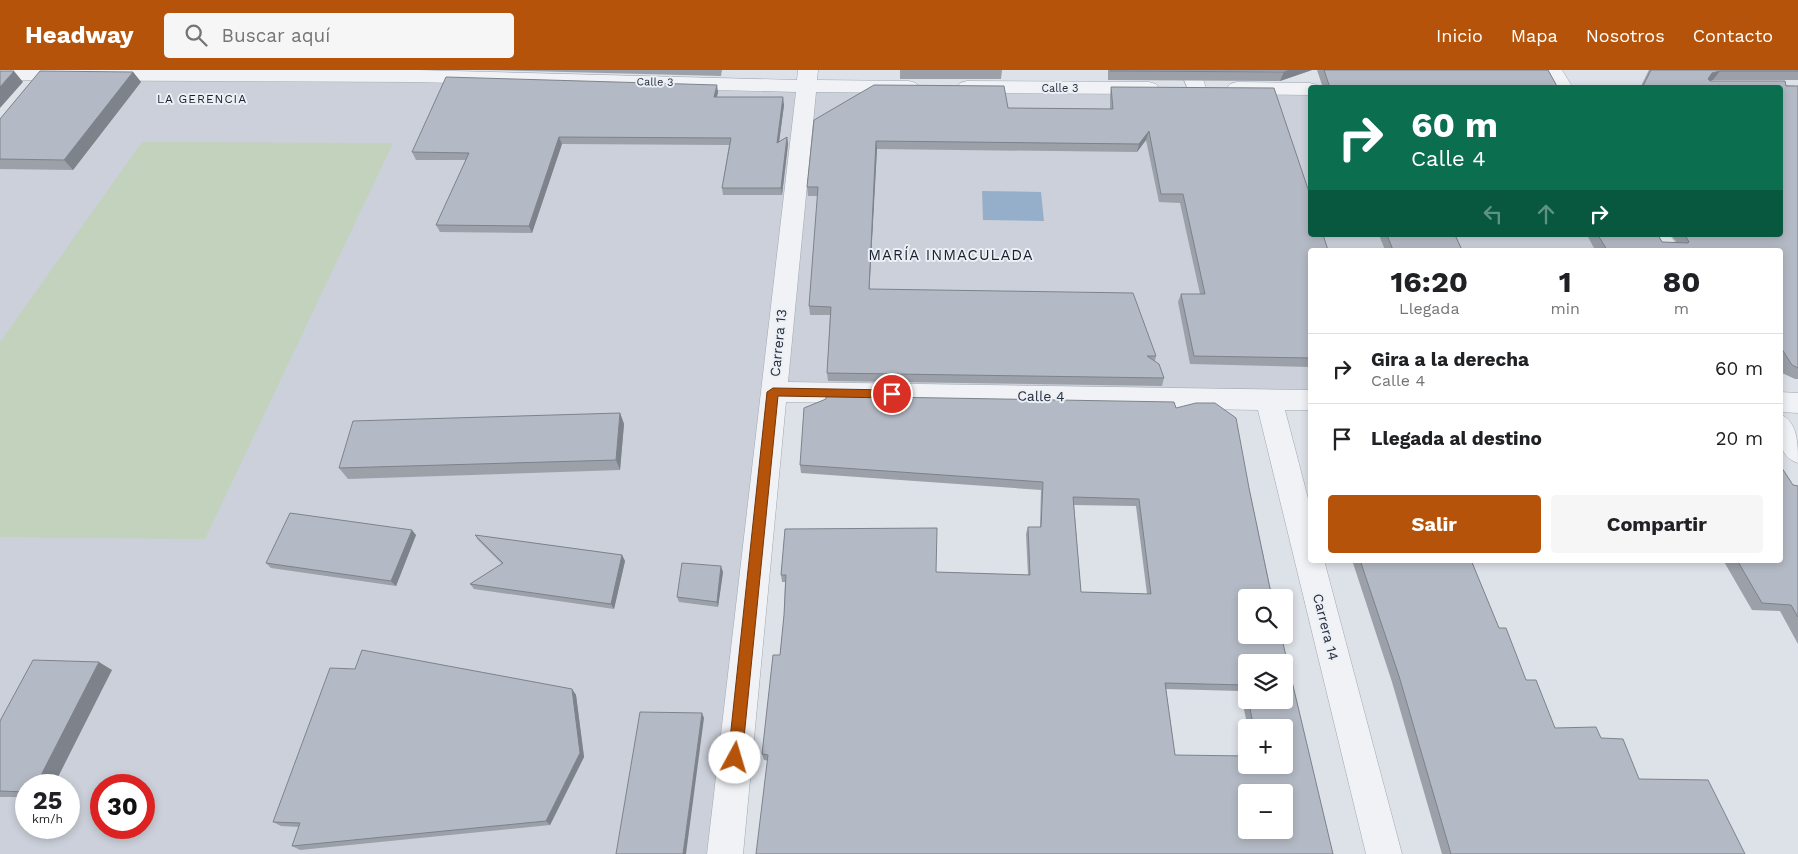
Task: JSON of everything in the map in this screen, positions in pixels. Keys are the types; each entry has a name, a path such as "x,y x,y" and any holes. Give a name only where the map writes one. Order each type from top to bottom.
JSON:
{"street":[{"path":"1552,70 1561,85"},
{"path":"24,95 44,72"},
{"name":"Calle 3","path":"0,74 44,72 418,73 807,78 936,87 1182,84 1308,88"},
{"name":"Carrera 13","path":"726,854 807,78"},
{"path":"1659,237 1667,248"},
{"name":"Calle 4","path":"773,392 1308,400"},
{"name":"Carrera 14","path":"1268,400 1308,557"},
{"path":"1783,402 1798,403"},
{"path":"1783,430 1798,452"},
{"name":"Carrera 14","path":"1310,563 1384,854"}],"shaded area":[{"path":"43,74 807,86 1308,89 1308,237 1659,237 1667,248 1308,248 1308,400 773,392 725,854 0,854 0,124"}],"green space":[{"path":"142,142 393,143 205,539 0,537 0,342"}],"water":[{"path":"982,191 1041,192 1044,221 983,220"}],"building":[{"path":"1110,70 1290,70 1284,72"},
{"path":"1324,70 1548,70 1556,85 1329,85"},
{"path":"1651,70 1798,70 1720,71 1712,73 1708,79 1710,81 1785,81 1786,86 1798,86 1798,368 1792,365 1783,351 1783,248 1606,248 1599,237 1659,237 1662,242 1688,243 1686,237 1783,237 1783,85 1644,85"},
{"path":"0,71 14,71 0,87"},
{"path":"40,71 133,72 64,160 0,159 0,119"},
{"path":"446,77 717,85 714,97 783,97 777,143 787,137 781,188 722,188 731,138 559,137 529,226 436,225 469,153 412,152"},
{"path":"874,85 1004,86 1008,108 1113,109 1111,87 1274,88 1308,189 1308,237 1324,237 1327,248 1308,248 1308,358 1194,356 1181,294 1205,294 1183,194 1161,194 1149,131 1139,144 876,141 869,289 1133,293 1156,356 1147,356 1159,364 1164,378 827,373 831,307 809,306 818,187 807,187 814,120"},
{"path":"1388,237 1456,237 1461,248 1392,248"},
{"path":"826,396 1174,402 1176,408 1196,403 1215,403 1236,418 1270,589 1238,589 1238,644 1283,644 1286,654 1238,654 1238,685 1165,683 1175,755 1238,756 1238,774 1293,774 1293,719 1252,719 1250,709 1293,709 1293,686 1333,854 756,854 768,755 762,754 773,655 780,655 784,615 786,575 781,575 785,529 937,528 936,572 1030,575 1028,527 1041,527 1043,482 800,465 804,408 826,399","holes":["1073,497 1139,499 1151,594 1081,592"]},
{"path":"620,413 616,460 339,468 353,421"},
{"path":"1783,470 1793,485 1798,486 1798,617 1791,605 1762,603 1739,563 1783,563"},
{"path":"290,513 412,530 391,581 266,563"},
{"path":"475,535 622,555 611,604 470,584 503,563"},
{"path":"682,563 721,566 717,602 677,597"},
{"path":"1361,563 1472,563 1499,628 1506,628 1526,680 1536,680 1555,728 1596,727 1601,738 1623,739 1639,779 1708,780 1745,854 1451,854 1399,676"},
{"path":"362,650 572,689 580,753 546,821 292,846 300,823 273,822 330,668 355,669"},
{"path":"33,660 99,662 42,774 15,774 15,792 0,791 0,721"},
{"path":"640,712 702,713 683,854 616,854"}],"district":[{"name":"LA GERENCIA","path":"202,99"},
{"name":"MARÍA INMACULADA","path":"951,255"}],"route":[{"path":"735,758 773,392 892,394"}]}
